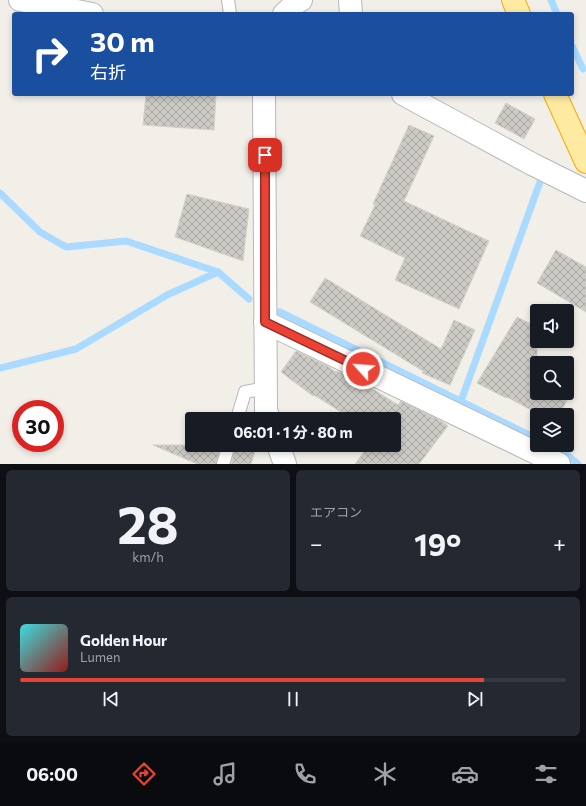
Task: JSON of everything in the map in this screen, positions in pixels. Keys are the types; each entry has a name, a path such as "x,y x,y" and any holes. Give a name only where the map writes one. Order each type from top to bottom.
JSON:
{"highway":[{"path":"513,0 518,12"},
{"path":"556,96 586,162"}],"street":[{"path":"20,0 82,12"},
{"path":"286,12 296,3 302,0"},
{"path":"350,0 351,12"},
{"path":"264,96 267,412"},
{"path":"407,96 532,164 586,191"},
{"path":"265,322 559,464"},
{"path":"281,452 285,464"}],"lane":[{"path":"228,0 230,12"},
{"path":"239,412 245,392 266,388"},
{"path":"223,464 227,452"}],"building":[{"path":"146,96 216,96 214,130 143,125"},
{"path":"506,103 535,119 524,139 495,123"},
{"path":"409,125 434,136 404,201 489,241 459,309 395,280 405,258 360,236 375,205 373,204"},
{"path":"187,194 249,209 243,261 175,237"},
{"path":"556,250 586,267 586,312 574,304 537,283"},
{"path":"325,278 441,349 454,320 475,330 450,385 422,373 423,371 310,302"},
{"path":"517,317 530,324 530,348 537,348 537,356 530,356 530,400 567,400 563,408 530,408 530,410 477,383"},
{"path":"296,351 336,372 337,371 365,384 398,405 401,401 448,426 419,464 355,464 364,452 401,452 401,412 341,412 314,395 313,396 281,372"},
{"path":"153,445 185,445 185,452 219,452 216,464 197,464"},
{"path":"234,452 255,452 251,464 231,464"}],"waterway":[{"path":"551,0 556,12"},
{"path":"574,50 583,69"},
{"path":"461,401 540,182"},
{"path":"0,193 40,232 66,247 126,241 218,272 249,299"},
{"path":"0,368 76,349 167,295 218,272"},
{"path":"280,312 530,436"},
{"path":"563,452 578,464"}],"route":[{"path":"265,155 265,322 363,369"}]}
